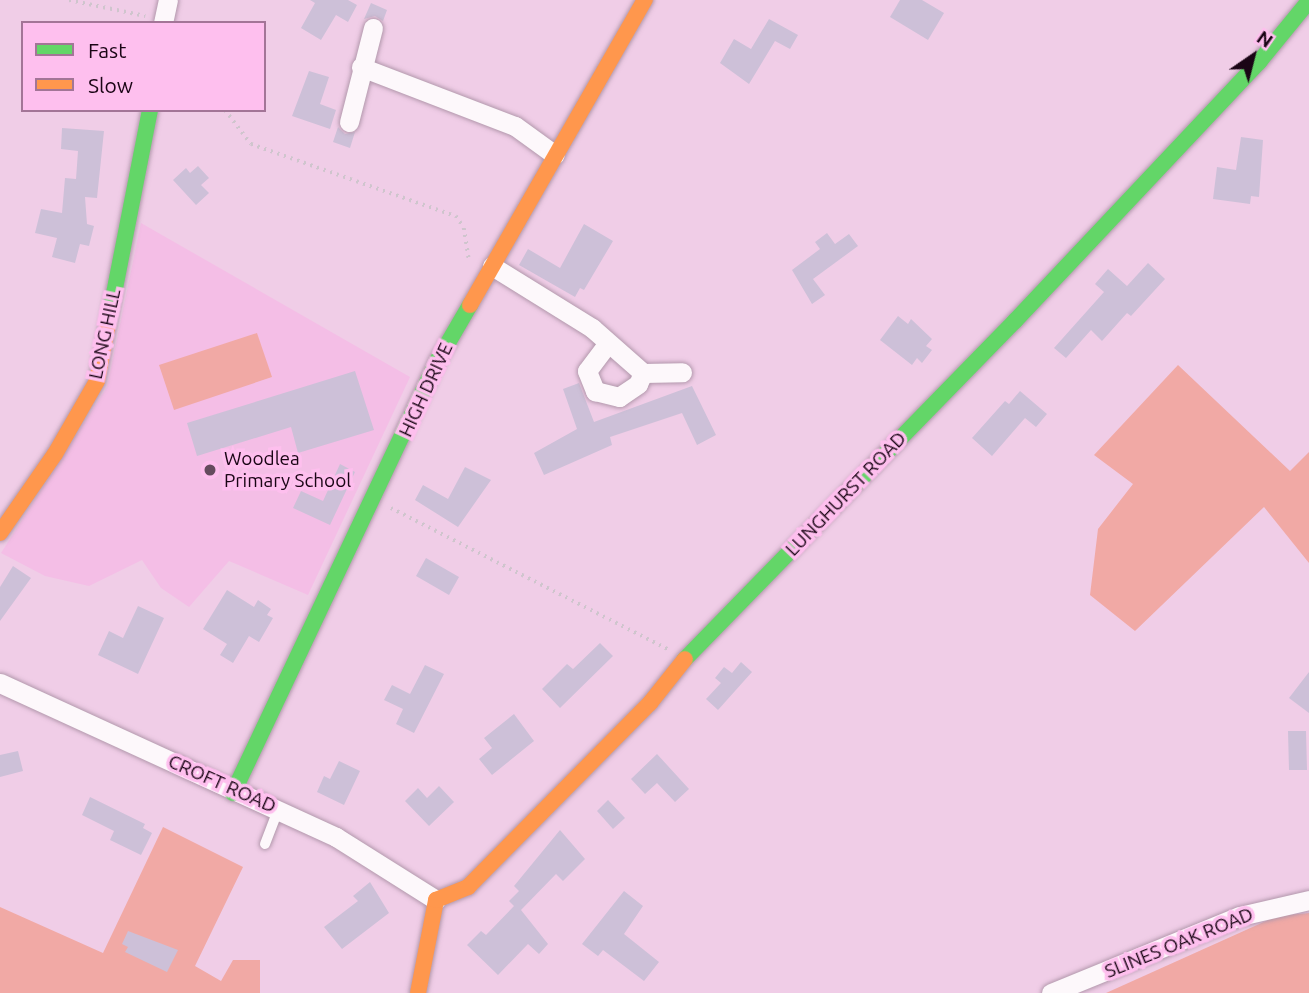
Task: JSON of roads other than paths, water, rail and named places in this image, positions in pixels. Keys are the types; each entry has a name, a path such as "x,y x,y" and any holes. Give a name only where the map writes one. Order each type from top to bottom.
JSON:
{"street":[{"path":"163,21 168,0"},
{"name":"HIGH DRIVE","path":"233,793 438,360 645,0"},
{"name":"LUNGHURST ROAD","path":"436,900 452,897 468,887 650,703 686,658 1015,321 1259,62 1309,1"},
{"path":"349,122 361,67 373,29"},
{"path":"361,67 515,126 555,155"},
{"name":"LONG HILL","path":"0,533 55,454 97,381 150,112"},
{"path":"489,271 593,328 643,373 681,372"},
{"path":"608,343 587,371 595,391 619,397 638,384 643,373"},
{"name":"CROFT ROAD","path":"0,682 211,778 233,793 336,837 436,900"},
{"path":"418,993 436,900"},
{"name":"SLINES OAK ROAD","path":"1051,993 1240,916 1309,900"}],"lane":[{"path":"265,844 278,810"}],"place":[{"name":"Woodlea Primary School","path":"210,470"}]}
